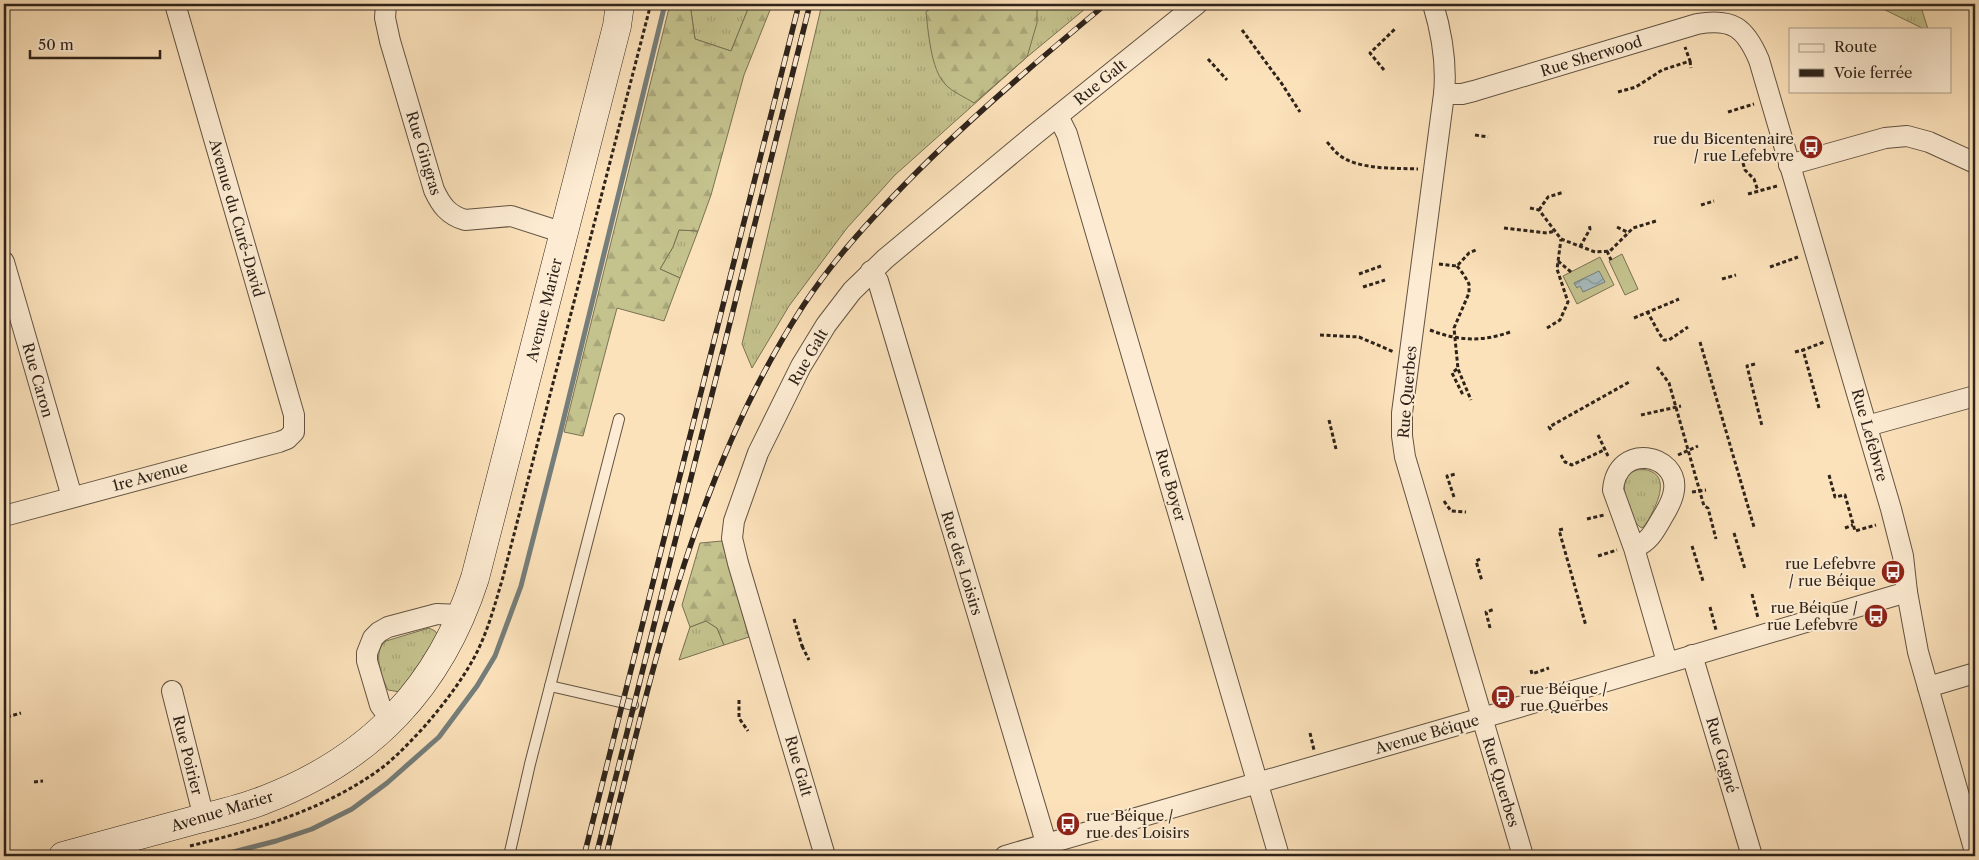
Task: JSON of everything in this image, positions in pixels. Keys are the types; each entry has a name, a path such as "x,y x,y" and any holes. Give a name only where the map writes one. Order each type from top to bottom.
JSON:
{"street":[{"name":"Avenue du Curé-David","path":"174,4 294,415 294,432"},
{"name":"Rue Gingras","path":"386,4 385,18 390,40 434,190 444,209 465,220 511,216 564,233"},
{"name":"Avenue Marier","path":"64,856 264,800 312,778 349,756 391,720 414,696 444,654 462,615 475,578 617,26 620,4"},
{"name":"Rue Galt","path":"825,856 732,538 738,509 755,460 801,366 844,301 871,271 1197,4"},
{"name":"Rue Querbes","path":"1433,4 1443,44 1446,75 1402,413 1402,436 1405,457 1523,856"},
{"name":"Rue Sherwood","path":"1444,94 1462,94 1474,91 1696,24 1723,22 1737,27"},
{"name":"Rue Lefebvre","path":"1737,27 1749,39 1759,60 1868,426 1900,544 1905,568 1906,592 1915,638 1975,852"},
{"name":"Rue Boyer","path":"1058,116 1067,134 1279,856"},
{"path":"1790,165 1886,138 1907,136 1929,142 1975,164"},
{"name":"Rue Caron","path":"4,262 72,497"},
{"name":"Rue des Loisirs","path":"871,271 878,281 1048,850"},
{"path":"1868,426 1975,396"},
{"name":"1re Avenue","path":"4,516 279,442 288,439 294,432"},
{"path":"1626,549 1667,662"},
{"name":"Avenue Béique","path":"1005,856 1048,850 1258,782 1482,718 1906,592"},
{"path":"391,720 380,705 369,669 367,653 373,638 378,632 388,627 437,614 462,615"},
{"name":"Rue Gagné","path":"1692,655 1752,856"},
{"path":"1928,687 1975,673"},
{"name":"Rue Poirier","path":"172,692 204,818"}],"lane":[{"path":"509,856 550,686 619,419"},
{"path":"550,686 633,705"}],"path":[{"path":"1384,70 1370,53 1396,28"},
{"path":"1242,30 1300,112"},
{"path":"1683,41 1691,68"},
{"path":"1208,59 1227,80"},
{"path":"1618,92 1636,87 1662,70 1690,62"},
{"path":"1728,112 1758,103"},
{"path":"1475,134 1488,137"},
{"path":"1327,142 1338,155 1360,164 1382,168 1421,169"},
{"path":"1743,162 1745,170 1754,179 1758,191"},
{"path":"1748,194 1781,184"},
{"path":"1540,210 1548,197 1564,192"},
{"path":"1701,205 1714,201"},
{"path":"1530,208 1540,210 1561,239 1595,252 1607,251 1633,228 1656,221"},
{"path":"1580,247 1590,228 1589,224"},
{"path":"1617,227 1629,233"},
{"path":"1504,228 1546,233 1555,231"},
{"path":"1547,328 1560,320 1568,302 1557,268 1561,239"},
{"path":"1457,266 1469,253 1476,250"},
{"path":"1607,251 1611,260"},
{"path":"1770,267 1803,255"},
{"path":"1558,260 1571,272"},
{"path":"1436,263 1457,266 1469,284 1467,302 1454,328 1458,369 1471,400"},
{"path":"1359,274 1381,266"},
{"path":"1722,279 1736,275"},
{"path":"1363,287 1385,280"},
{"path":"1634,318 1679,299"},
{"path":"1647,312 1664,340 1669,340 1688,327"},
{"path":"1427,329 1455,337 1479,340 1493,338 1510,332"},
{"path":"1320,335 1359,337 1396,353"},
{"path":"1795,352 1827,341"},
{"path":"1700,342 1754,527"},
{"path":"1803,350 1819,408"},
{"path":"1755,364 1747,366 1762,426"},
{"path":"1657,367 1669,384 1704,506 1708,508 1716,539"},
{"path":"1458,369 1452,373 1463,395"},
{"path":"1551,430 1548,427 1631,381"},
{"path":"1641,415 1681,406"},
{"path":"1583,408 1585,412"},
{"path":"1329,420 1336,449"},
{"path":"1598,436 1604,450 1612,460"},
{"path":"1673,461 1688,449 1698,446"},
{"path":"1561,455 1565,462 1572,465 1604,450"},
{"path":"1454,498 1448,476 1456,474"},
{"path":"1829,475 1835,497 1845,495 1855,531 1882,524"},
{"path":"1689,493 1706,490"},
{"path":"1444,501 1451,511 1466,512"},
{"path":"1587,519 1606,514"},
{"path":"1845,528 1853,525"},
{"path":"1563,529 1558,530 1586,626"},
{"path":"1734,533 1745,568"},
{"path":"1692,546 1703,581"},
{"path":"1598,556 1626,549"},
{"path":"1480,559 1476,561 1482,581"},
{"path":"1567,562 1572,560"},
{"path":"1752,594 1760,622"},
{"path":"1710,607 1718,634"},
{"path":"1490,628 1486,612 1494,609"},
{"path":"794,619 809,660"},
{"path":"1531,670 1532,674 1549,668"},
{"path":"739,700 739,718 748,731"},
{"path":"7,717 21,713"},
{"path":"1310,733 1315,752"},
{"path":"34,782 43,780"}],"green space":[{"path":"670,4 690,4 695,39 731,51 750,4 760,4 770,10 744,75 711,195 698,231 679,230 673,247 660,269 680,278 664,321 617,308 583,436 564,432"},
{"path":"690,4 750,4 731,51 695,39"},
{"path":"822,4 1091,4 1027,57 895,175 847,228 789,306 752,368 742,344"},
{"path":"936,4 1037,4 1037,23 1027,57 974,103 948,87 940,78 936,69 931,50 926,12"},
{"path":"1873,4 1920,4 1928,28 1922,28"},
{"path":"679,230 698,231 680,278 660,269 673,247"},
{"path":"1622,254 1638,289 1625,295 1609,261"},
{"path":"1600,257 1614,285 1577,304 1563,276"},
{"path":"1639,469 1655,473 1659,478 1660,484 1659,497 1642,528 1634,520 1624,489 1627,476"},
{"path":"722,541 749,637 724,645 717,628 706,621 690,627 682,605 700,543"},
{"path":"706,621 717,628 724,645 679,660 690,627"},
{"path":"429,628 438,635 436,642 400,692 388,690 379,664 379,651 382,645 386,641"}],"water":[{"path":"1599,271 1605,282 1583,292 1580,286 1577,288 1574,283"}],"waterway":[{"path":"218,856 276,841 312,829 352,809 387,783 439,737 477,686 495,656 521,586 665,4"}],"railway":[{"path":"584,856 799,4"},
{"path":"596,856 810,4"},
{"path":"606,856 641,714 682,572 706,503 733,435 765,370 803,306 852,241 908,181 980,112 1106,4"}],"place":[{"name":"rue du Bicentenaire / rue Lefebvre","path":"1811,147"},
{"name":"rue Lefebvre / rue Béique","path":"1893,572"},
{"name":"rue Béique / rue Lefebvre","path":"1876,616"},
{"name":"rue Béique / rue Querbes","path":"1503,697"},
{"name":"rue Béique / rue des Loisirs","path":"1068,824"}]}
